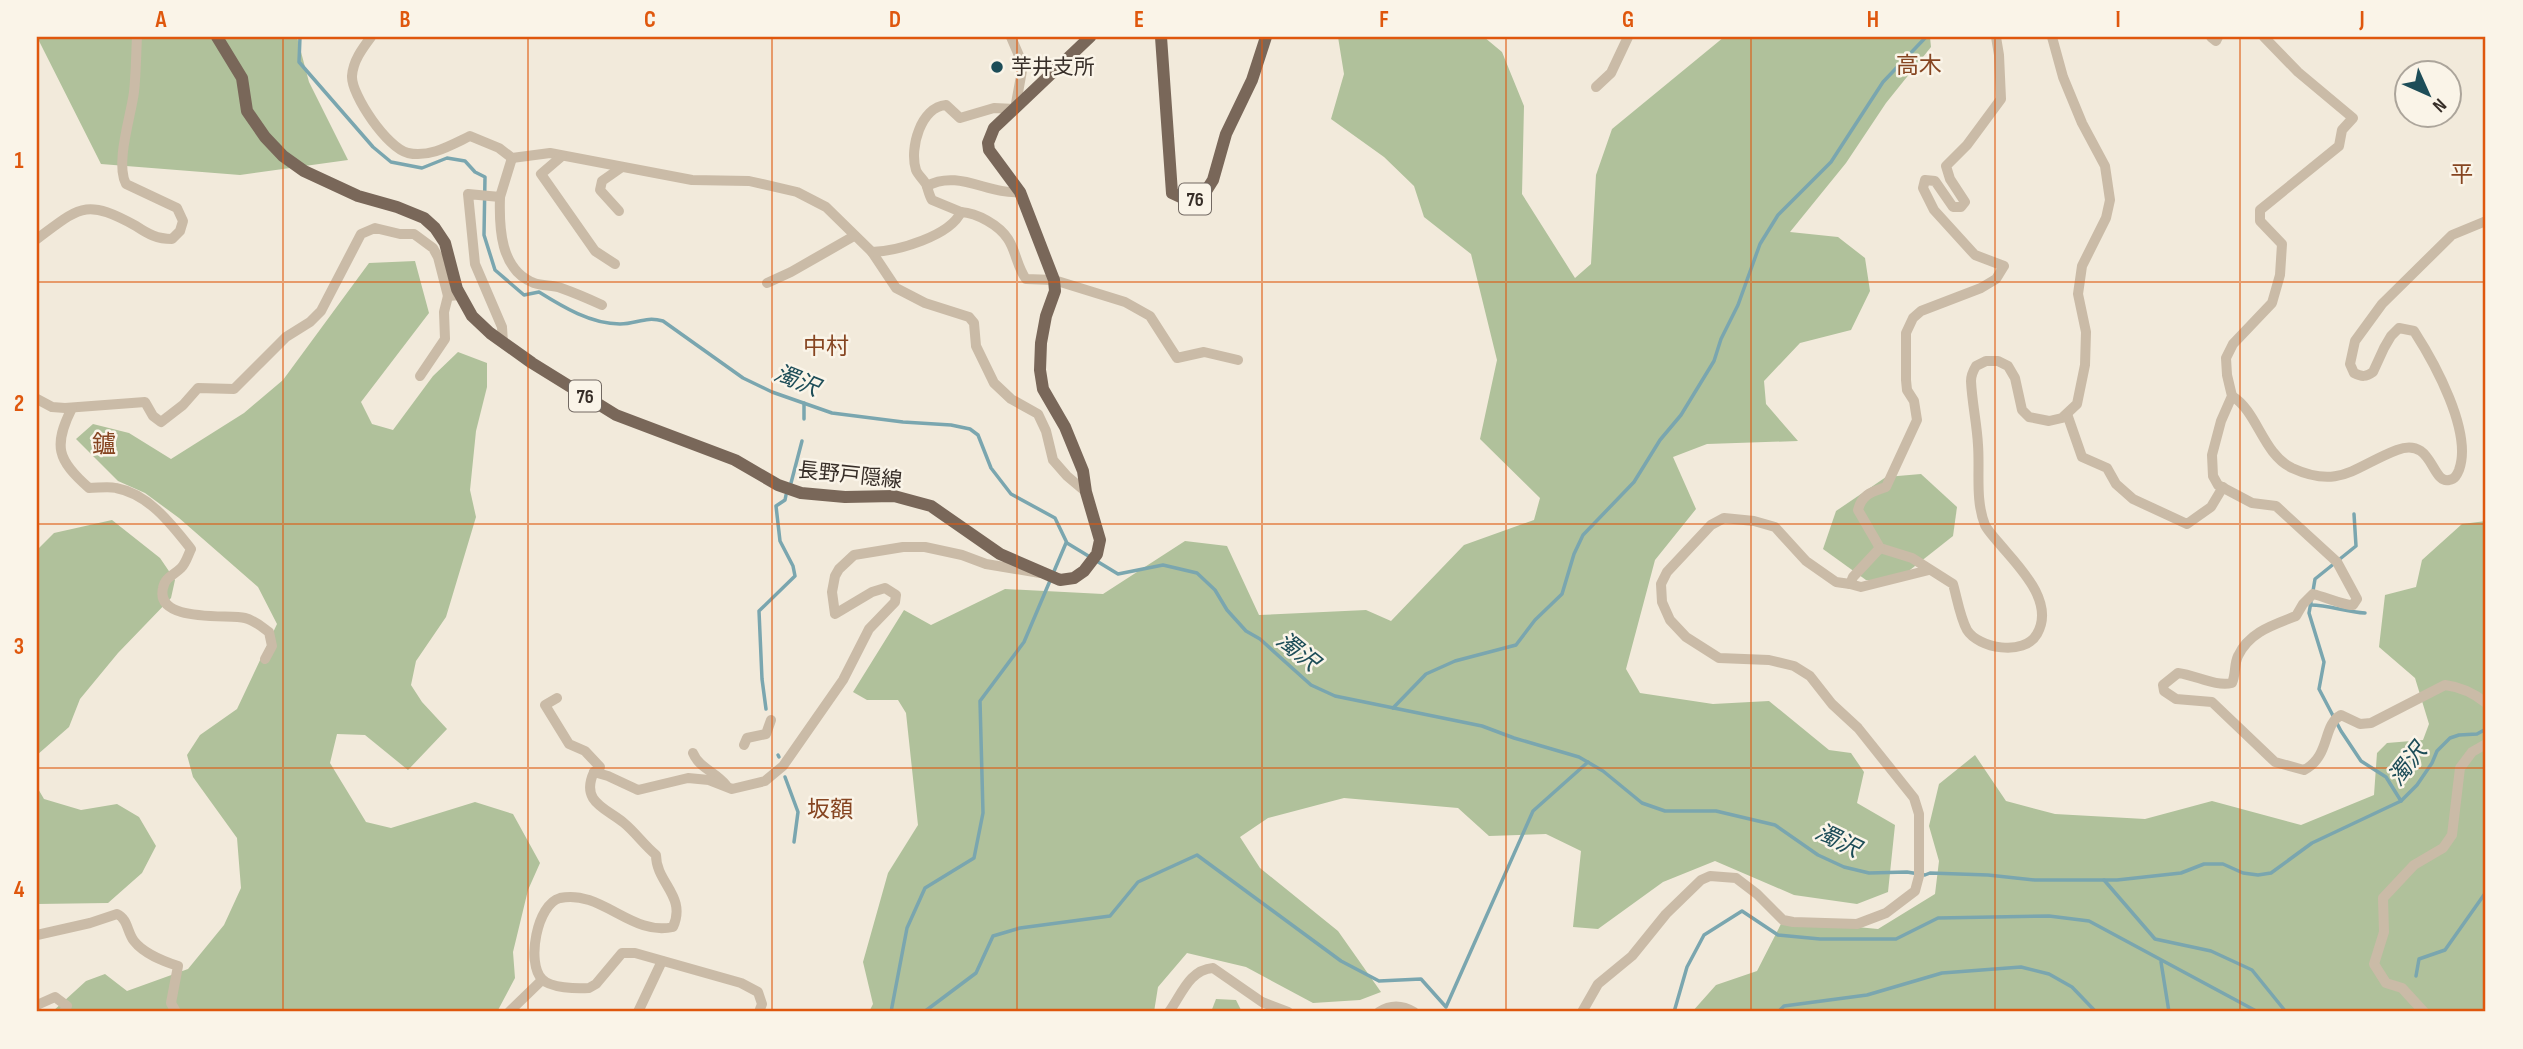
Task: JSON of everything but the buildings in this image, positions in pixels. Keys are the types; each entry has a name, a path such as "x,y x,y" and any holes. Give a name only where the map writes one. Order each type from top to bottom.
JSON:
{"main road":[{"name":"長野戸隠線","path":"217,37 242,78 247,111 265,137 283,156 304,172 358,197 397,207 424,218 445,243 450,257 454,296 503,343 616,415 726,456 778,485 801,493 845,497 894,496 931,506 999,554 1060,580 1074,578 1084,571 1097,554 1100,540 1086,492 1083,471 1074,447 1043,388 1040,370 1041,343 1046,316 1055,291 1054,280"},
{"path":"1054,280 1020,192 989,150 988,143 994,128 1090,37"},
{"name":"76","path":"1161,37 1172,193 1187,200 1202,198 1213,180 1226,134 1252,80 1266,37"}],"street":[{"path":"37,239 71,215 91,207 110,212 158,239 172,239 180,231 183,221 177,208 126,184 124,180 123,156 134,91 137,37"},
{"path":"370,37 357,57 352,78 362,103 381,134 405,153 439,151 470,136 499,148 512,158 550,153 692,180 749,181 797,192 826,207 872,252 896,288 925,303 969,317 974,323 976,346 994,383 1010,399 1038,414 1046,431 1053,460 1086,492"},
{"path":"1012,37 1023,65 1015,109 994,108 960,118 946,105 938,106 927,116 914,148 916,170 927,186 932,200 961,212 980,215 1007,237 1019,270 1026,279 1054,280 1125,302 1150,316 1177,358 1204,352 1238,360"},
{"path":"1596,88 1611,73 1628,37"},
{"path":"1996,37 2001,99 1959,155 1946,166 1950,179 1965,202 1961,207 1953,207 1935,181 1925,180 1923,188 1934,210 1975,255 2004,266 1996,279 1981,288 1921,311 1913,318 1906,333 1907,390 1914,401 1917,420 1886,487 1866,495 1860,500 1858,510 1880,548 1912,558 1953,584 1968,630 1975,637 2002,648 2017,648 2029,644 2042,621 2037,594 1985,526 1979,496 1978,444 1971,377 1976,366 1986,361 1998,361 2008,366 2015,378 2022,410 2029,417 2049,421 2062,418 2077,404 2085,365 2087,332 2078,294 2082,266 2106,218 2110,200 2105,166 2063,77 2052,37"},
{"path":"2211,37 2216,41 2218,37"},
{"path":"2264,37 2298,72 2353,118 2342,130 2339,146 2260,211 2260,221 2282,244 2280,275 2272,303 2233,344 2226,358 2232,396 2221,421 2212,455 2213,476 2218,485 2252,503 2276,506 2337,562 2357,599 2353,604 2346,605 2329,597 2313,594 2303,604 2297,616 2266,627 2250,638 2236,658 2232,683 2222,685 2195,675 2178,673 2163,685 2164,691 2176,699 2211,702 2274,762 2304,770 2313,765 2319,757 2329,734 2330,724 2341,715 2360,724 2371,723 2445,685 2456,686 2477,695 2486,703"},
{"path":"562,156 541,174 595,251 615,264"},
{"path":"512,158 496,196 506,257 533,283 559,288 602,304"},
{"path":"619,211 600,190 602,181 622,167"},
{"path":"927,186 938,180 953,180 981,184 1009,193 1020,192"},
{"path":"496,196 468,194 475,264 502,327 503,343"},
{"path":"872,252 898,247 949,228 957,221 961,212"},
{"path":"2232,396 2244,403 2267,444 2288,466 2303,473 2324,478 2344,476 2398,449 2410,447 2420,450 2431,460 2440,478 2445,481 2457,476 2461,464 2460,429 2448,398 2414,331 2399,328 2391,336 2373,372 2368,376 2362,377 2354,373 2350,364 2355,341 2382,304 2452,235 2486,221"},
{"path":"37,399 52,407 72,408 145,402 153,416 161,422 183,405 198,388 234,389 286,337 310,322 321,311 361,234 375,228 400,234 414,234 433,248 454,296 444,312 445,339 420,376"},
{"path":"767,283 854,236"},
{"path":"72,408 59,445 60,454 73,472 89,488 117,488 146,501 171,524 191,549 183,566 166,580 162,591 166,603 195,617 226,616 249,619 269,632 272,646 265,659"},
{"path":"2067,414 2082,457 2107,468 2116,484 2133,499 2171,518 2187,524 2211,507 2222,487"},
{"path":"1582,1012 1598,984 1632,956 1666,914 1701,880 1710,876 1736,878 1783,920 1857,923 1886,913 1915,891 1919,876 1919,814 1914,797 1858,728 1832,704 1810,676 1794,666 1769,660 1719,657 1686,637 1670,620 1662,602 1661,584 1667,572 1711,525 1724,518 1754,521 1775,527 1806,561 1836,582 1861,587 1929,570"},
{"path":"594,772 638,790 688,778 709,780 732,789 765,781 783,766 843,680 869,629 895,602 896,595 885,588 872,592 835,614 832,592 835,576 854,555 903,547 925,547 962,555 986,564 1043,574"},
{"path":"1850,584 1880,548"},
{"path":"557,698 545,705 569,744 585,751 600,766 590,781 590,792 600,807 624,823 656,855 656,865 671,890 678,911 673,927 652,929 599,904 576,897 557,899 548,905 540,920 535,943 537,971 542,980 551,984 589,988 596,984 622,953 635,953 741,983 758,992 762,1004 759,1012"},
{"path":"744,746 747,738 766,734 771,720"},
{"path":"2424,1012 2402,988 2386,983 2374,964 2384,932 2383,898 2414,865 2443,848 2452,835 2460,768 2472,752 2486,744"},
{"path":"693,753 697,762 719,776 728,787"},
{"path":"37,935 117,914 123,917 135,942 158,959 178,966 171,1003 176,1012"},
{"path":"638,1012 662,961"},
{"path":"1169,1012 1191,976 1209,968 1213,968 1263,1008 1287,1012"},
{"path":"509,1012 542,980"},
{"path":"37,1005 55,997 67,1006 64,1012"},
{"path":"1379,1012 1404,1006 1414,1012"}],"green space":[{"path":"37,37 297,37 309,82 348,160 240,175 101,164"},
{"path":"1338,37 1484,37 1502,52 1524,106 1522,194 1575,278 1591,264 1596,175 1612,129 1724,37 1930,37 1931,47 1886,103 1846,163 1790,232 1838,237 1865,258 1870,291 1851,330 1800,343 1764,381 1766,404 1798,441 1707,444 1673,457 1696,509 1655,560 1626,669 1640,693 1713,704 1769,701 1829,750 1851,753 1864,772 1857,803 1895,825 1888,892 1857,904 1794,895 1715,861 1663,882 1598,929 1573,927 1581,851 1546,834 1489,836 1458,808 1344,798 1268,818 1240,837 1260,868 1338,931 1381,992 1360,1000 1313,1003 1246,967 1187,953 1158,987 1154,1012 869,1012 873,1004 863,962 888,873 918,825 906,713 898,700 867,700 853,692 904,610 931,625 1005,589 1103,594 1185,541 1227,546 1259,615 1366,610 1391,621 1464,545 1534,520 1540,498 1480,439 1497,360 1471,254 1424,217 1414,186 1384,157 1331,119 1344,74"},
{"path":"415,261 429,313 361,402 372,424 393,430 433,376 458,352 487,363 487,387 476,431 470,490 476,517 446,617 416,661 411,685 422,702 447,729 408,770 365,735 337,734 330,763 366,822 391,828 475,802 513,814 540,863 528,890 513,952 515,978 497,1012 52,1012 86,981 105,974 127,991 188,969 224,925 241,888 237,838 193,777 187,755 200,735 237,709 277,624 258,587 179,518 145,493 118,481 76,439 93,424 129,433 171,459 244,413 283,380 369,263"},
{"path":"1921,474 1957,507 1953,536 1896,581 1866,580 1823,549 1836,511 1886,477"},
{"path":"112,520 160,558 175,580 171,598 118,653 80,699 69,727 37,755 37,550 54,533"},
{"path":"2486,521 2486,1012 1692,1012 1716,985 1757,971 1783,920 1878,929 1935,894 1939,861 1929,826 1939,784 1975,755 2006,801 2055,814 2145,819 2212,801 2301,825 2374,795 2377,753 2387,743 2423,740 2429,724 2415,678 2379,647 2385,595 2416,587 2422,560 2462,524"},
{"path":"37,787 44,799 81,810 117,804 139,817 156,846 142,873 108,903 37,904"},
{"path":"1216,999 1236,1000 1242,1012 1211,1012"}],"waterway":[{"name":"濁沢","path":"300,37 299,62 373,147 391,162 422,168 447,158 465,161 475,172 485,177 484,235 495,270 524,295 539,292 578,314 598,321 626,324 651,319 663,321 743,378 772,392 832,413 970,429 978,435 991,468 1011,494 1055,518 1067,543 1118,574 1163,565 1197,573 1215,590 1227,610 1246,631 1260,639 1311,685 1335,696 1482,726 1579,757 1603,771 1642,803 1665,811 1716,811 1775,825 1818,855 1844,867 1869,873 1988,875 2035,880 2117,880 2181,873 2204,864 2223,864 2243,873 2258,875 2271,873 2312,843 2401,801 2417,785 2437,751 2450,738 2477,734 2486,729"},
{"path":"1393,708 1426,674 1455,661 1516,645 1535,620 1562,594 1574,554 1583,535 1634,482 1660,440 1681,415 1714,361 1760,244 1778,215 1831,162 1883,82 1926,37"},
{"path":"804,403 804,419"},
{"path":"791,483 802,441"},
{"path":"766,709 759,611 795,576 793,566 780,541 776,506 785,500 786,495"},
{"path":"2313,591 2315,579 2356,546 2354,514"},
{"path":"891,1012 907,928 925,888 974,858 983,813 980,701 1024,642 1066,543"},
{"path":"2311,602 2309,613 2324,662 2319,689 2341,731 2361,761 2386,777 2401,801"},
{"path":"2311,605 2365,613"},
{"path":"924,1012 976,973 993,936 1020,928 1110,916 1138,882 1197,855 1341,961 1379,981 1421,979 1446,1007 1533,811 1588,762"},
{"path":"785,777 798,812 794,842"},
{"path":"2104,880 2155,939 2211,951 2252,970 2286,1012"},
{"path":"2416,976 2419,959 2445,950 2486,892"},
{"path":"1674,1012 1687,967 1704,935 1742,911 1778,935 1820,939 1896,939 1938,918 2049,916 2089,921 2258,1012"},
{"path":"2161,962 2169,1012"},
{"path":"1778,1012 1784,1006 1867,995 1942,973 2021,967 2049,974 2072,987 2096,1012"}],"place":[{"name":"芋井支所","path":"997,67"}],"district":[{"name":"高木","path":"1919,65"},
{"name":"平","path":"2462,174"},
{"name":"中村","path":"826,346"},
{"name":"鑪","path":"104,444"},
{"name":"坂額","path":"830,809"}]}
